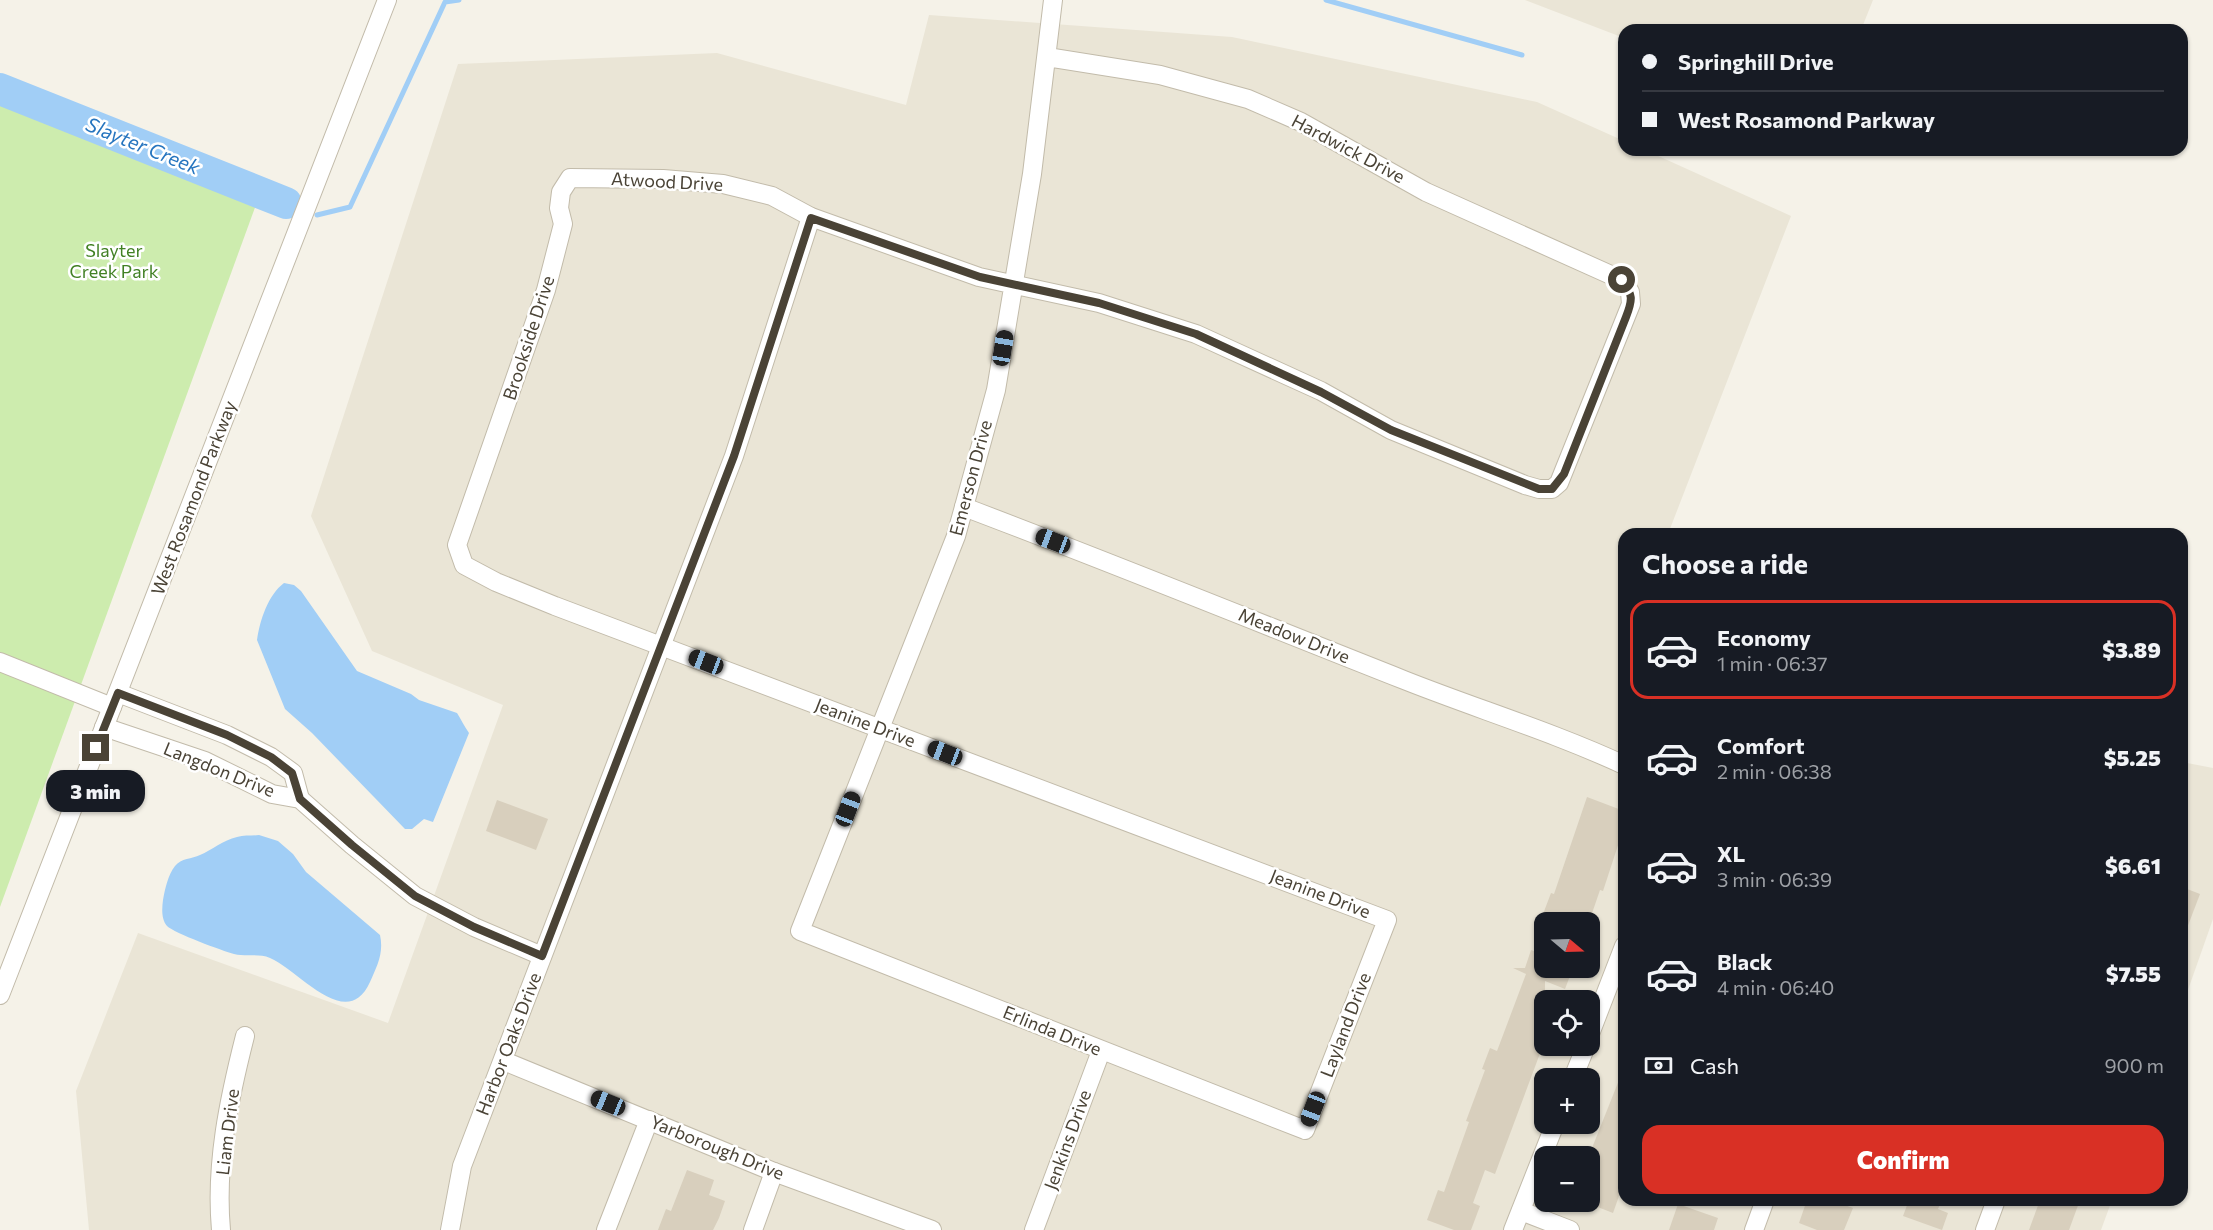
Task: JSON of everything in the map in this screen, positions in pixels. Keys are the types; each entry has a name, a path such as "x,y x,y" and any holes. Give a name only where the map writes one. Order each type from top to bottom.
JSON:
{"street":[{"name":"West Rosamond Parkway","path":"0,995 387,0"},
{"name":"Emerson Drive","path":"800,931 956,536 996,390 1032,174 1053,0"},
{"name":"Hardwick Drive","path":"1047,57 1160,75 1248,99 1301,122 1426,192 1622,280 1630,292 1631,303 1564,474 1552,489"},
{"name":"Brookside Drive","path":"468,513 546,290 563,224 559,208 561,192 570,178 588,178"},
{"name":"Atwood Drive","path":"588,178 663,179 723,184 772,196 811,218 980,277 1099,303 1196,334 1321,392 1391,430 1525,485 1539,489 1552,489"},
{"name":"Harbor Oaks Drive","path":"450,1230 462,1166 734,456 811,218"},
{"name":"Meadow Drive","path":"964,507 1120,566 1473,707 1585,747 1618,762"},
{"name":"Jeanine Drive","path":"468,513 457,545 464,565 496,582 1387,920"},
{"name":"Langdon Drive","path":"0,662 227,735 271,757 292,773 300,799"},
{"name":"Langdon Drive","path":"104,727 205,761 272,794 300,799 415,896 474,927 542,956"},
{"name":"Layland Drive","path":"1305,1130 1387,920"},
{"name":"Erlinda Drive","path":"800,931 1305,1130"},
{"path":"1600,1008 1618,962"},
{"name":"Liam Drive","path":"221,1230 222,1154 230,1098 245,1036"},
{"name":"Jenkins Drive","path":"1034,1230 1101,1051"},
{"name":"Yarborough Drive","path":"504,1061 774,1172 932,1230"},
{"path":"606,1230 649,1120"},
{"path":"1513,1230 1551,1134"},
{"path":"753,1230 774,1172"},
{"path":"1754,1230 1763,1206"},
{"path":"1985,1230 1994,1206"},
{"path":"1521,1211 1570,1230"}],"shaded area":[{"path":"1525,0 1873,0 1863,24 1618,24 1618,36"},
{"path":"929,15 1232,37 1537,102 1618,138 1618,156 1658,156 1791,216 1670,528 1618,528 1618,1206 2110,1206 2101,1230 89,1230 76,1091 138,933 388,1023 503,705 372,651 311,516 458,64 717,53 906,105"},
{"path":"2188,763 2213,768 2213,919 2188,990"}],"green space":[{"name":"Slayter Creek Park","path":"0,95 261,191 0,907"}],"water":[{"path":"284,583 294,585 301,591 357,671 411,694 419,700 457,713 469,733 433,822 424,819 412,829 405,829 312,733 285,709 257,640 266,608 273,594"},
{"path":"259,835 278,841 293,854 306,872 380,935 379,959 370,982 360,996 349,1002 336,1000 323,994 270,958 228,952 179,933 165,923 162,913 164,896 169,878 177,863 200,855 232,838"}],"building":[{"path":"1587,797 1618,809 1618,845 1603,891 1600,890 1592,912 1544,912 1551,893 1554,894"},
{"path":"497,800 548,819 536,850 486,831"},
{"path":"2188,889 2200,894 2188,926"},
{"path":"1531,950 1534,951 1534,978 1569,978 1565,989 1545,981 1545,990 1534,990 1534,1056 1539,1056 1495,1174 1485,1170 1473,1203 1480,1206 1471,1230 1454,1230 1427,1220 1438,1190 1444,1192 1469,1122 1466,1121 1485,1070 1482,1069 1490,1048 1497,1051 1526,974 1513,968 1525,968"},
{"path":"1618,1083 1618,1199 1613,1213 1600,1208 1600,1146 1593,1146 1598,1134 1600,1134 1600,1128"},
{"path":"687,1170 714,1180 709,1195 725,1201 719,1218 713,1230 658,1230 666,1209 671,1211"},
{"path":"1677,1206 1684,1206 1718,1218 1714,1230 1669,1230"},
{"path":"1805,1206 1853,1208 1844,1230 1817,1230 1799,1223"},
{"path":"1907,1206 1939,1206 1938,1209 1948,1213 1942,1230 1903,1216"},
{"path":"2038,1206 2078,1206 2069,1230 2029,1230"}],"waterway":[{"name":"Slayter Creek","path":"317,215 350,207 445,2 459,0"},
{"name":"Slayter Creek","path":"1326,0 1522,55"},
{"name":"Slayter Creek","path":"0,89 286,203"}],"route":[{"path":"96,748 118,693 227,735 271,757 292,773 300,799 415,896 474,927 542,956 734,456 811,218 980,277 1099,303 1196,334 1321,392 1391,430 1539,489 1552,489 1564,474 1631,303 1630,292 1622,280"}]}
